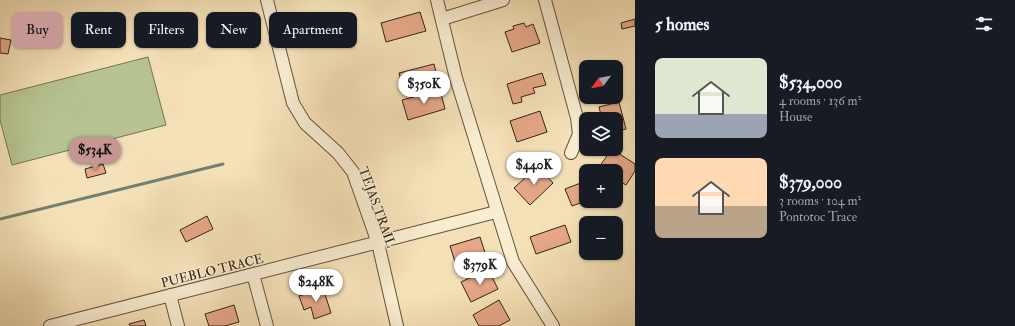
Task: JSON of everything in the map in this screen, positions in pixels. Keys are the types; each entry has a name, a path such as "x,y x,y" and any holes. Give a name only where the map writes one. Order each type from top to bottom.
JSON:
{"street":[{"name":"TEJAS TRAIL","path":"267,0 294,103 305,123 338,153 352,172 378,243 397,326"},
{"path":"437,0 456,78 496,212 513,262 553,326"},
{"path":"442,20 503,0"},
{"path":"545,0 579,134 571,153"},
{"name":"PUEBLO TRACE","path":"50,326 496,212"},
{"path":"254,274 267,326"},
{"path":"170,295 178,326"}],"green space":[{"path":"148,57 166,125 12,165 0,120 0,95"}],"building":[{"path":"420,12 426,31 386,42 381,23"},
{"path":"635,19 635,26 622,29 621,23"},
{"path":"524,23 526,27 533,24 540,43 512,52 505,32 514,29 513,26"},
{"path":"0,38 11,40 8,54 0,53"},
{"path":"434,64 439,84 404,93 399,73"},
{"path":"542,73 546,85 533,88 535,93 521,97 522,102 513,104 507,84"},
{"path":"440,90 445,109 408,120 402,100"},
{"path":"611,104 620,104 622,112 600,112 599,107"},
{"path":"540,111 547,132 517,142 510,121"},
{"path":"623,117 626,129 623,130"},
{"path":"607,156 623,156 635,164 635,171 626,185 623,183 623,164 601,164"},
{"path":"103,164 106,173 87,178 85,169"},
{"path":"538,166 553,183 530,205 514,188"},
{"path":"579,184 579,204 572,206 565,189"},
{"path":"207,216 213,229 186,242 180,230"},
{"path":"565,225 571,242 536,254 530,237"},
{"path":"480,237 487,259 457,268 450,246"},
{"path":"488,269 498,289 471,302 461,282"},
{"path":"323,288 331,313 314,319 311,307 304,310 299,296"},
{"path":"499,300 510,320 499,326 479,326 473,315"},
{"path":"234,305 239,322 225,326 209,326 205,314"},
{"path":"144,320 146,326 130,326 129,324"}],"waterway":[{"path":"0,219 223,164"}]}
